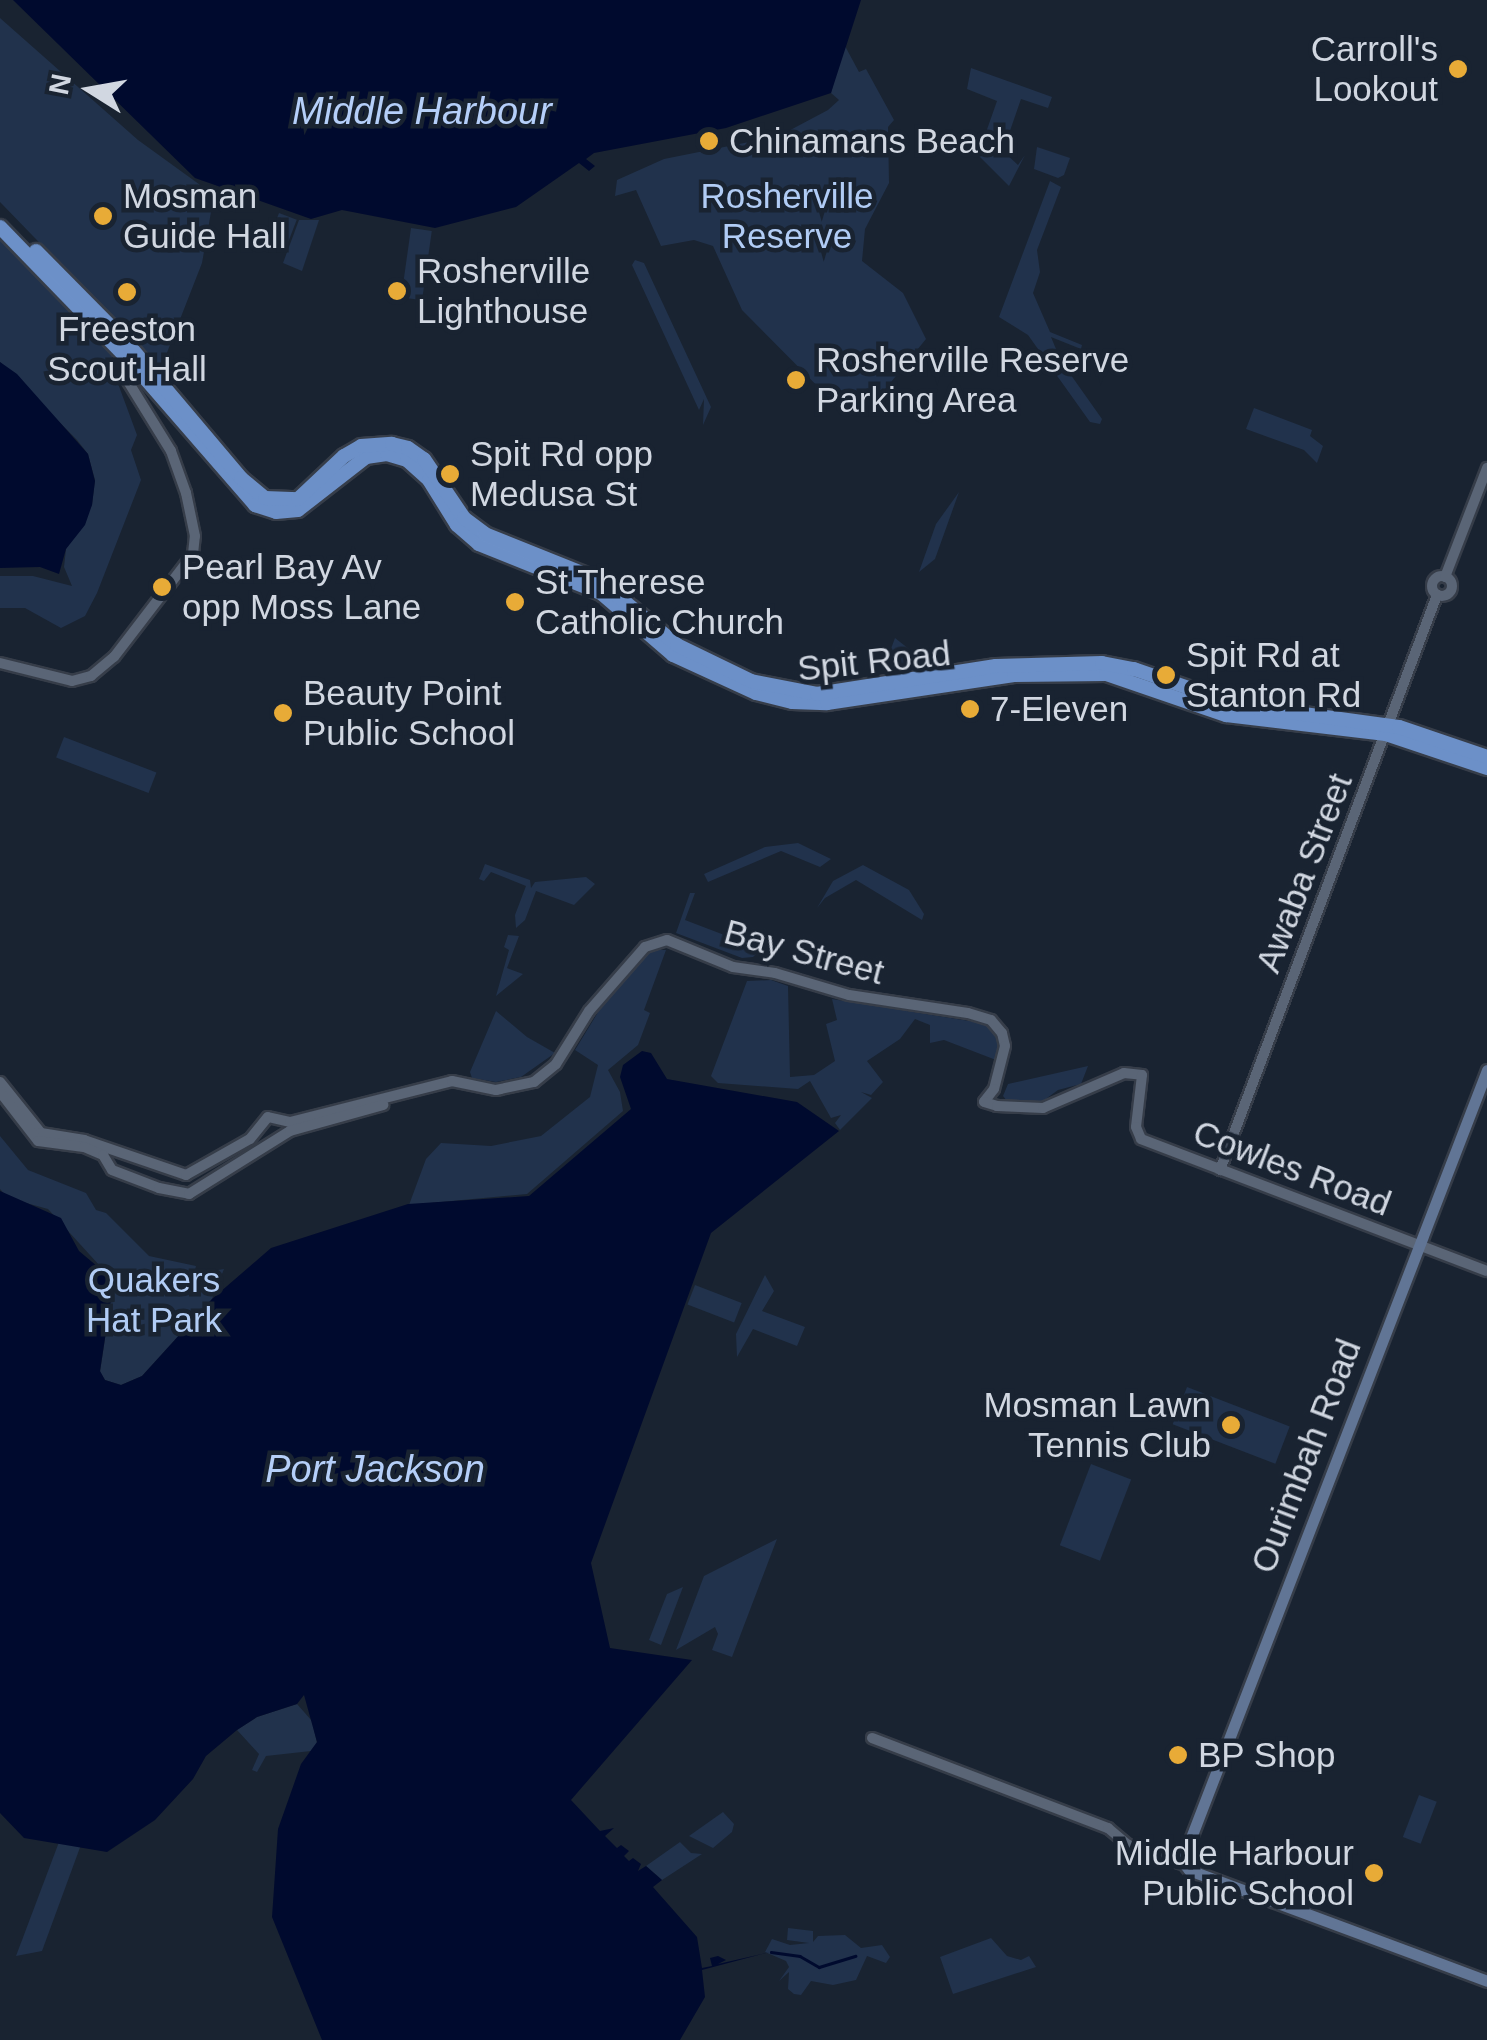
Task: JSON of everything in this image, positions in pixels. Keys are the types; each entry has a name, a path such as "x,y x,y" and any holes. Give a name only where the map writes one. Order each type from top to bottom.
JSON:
{"highway":[{"name":"Spit Road","path":"0,215 127,343 256,492 276,501 298,498 356,448 378,444 408,448 424,459 464,518 485,534 597,579 678,645 750,681 818,694 996,666 1102,664 1134,668 1250,708 1388,729 1487,757"},
{"name":"Spit Road","path":"0,227 130,361 255,505 276,512 298,510 366,456 387,454 406,460 429,480 452,519 479,544 601,593 674,655 756,693 792,702 827,703 1006,676 1095,673 1128,678 1226,715 1388,729 1487,768"}],"main road":[{"name":"Ourimbah Road","path":"1182,1864 1487,1070"},
{"path":"1182,1864 1487,1982"}],"street":[{"path":"0,663 72,681 101,670 193,554 195,536 186,493 171,452 126,378 130,361"},
{"name":"Awaba Street","path":"1220,1170 1438,595 1450,590 1444,577 1487,468"},
{"name":"Bay Street","path":"0,1082 41,1133 84,1140 186,1175 250,1139 268,1117 290,1122 452,1081 496,1090 534,1082 556,1064 589,1011 645,946 667,940 732,968 791,978 849,995 968,1012 991,1020 1002,1033 1004,1046 994,1089 984,1102 1043,1108 1127,1072 1142,1074"},
{"name":"Cowles Road","path":"1142,1074 1138,1136 1487,1271"},
{"name":"Bay Street","path":"0,1092 38,1141 84,1147 103,1154 112,1170 189,1194 290,1131 460,1083"},
{"path":"872,1738 1108,1828 1128,1845 1182,1864"}],"green space":[{"path":"0,18 138,140 214,195 202,263 161,368 0,202"},
{"name":"Rosherville Reserve","path":"846,38 845,46 859,72 866,69 894,120 888,127 889,183 865,229 862,261 903,293 926,339 874,403 847,416 742,310 713,246 694,240 661,246 636,190 615,196 617,180 664,159 779,136 828,110 839,100 831,93"},
{"path":"971,68 1052,97 1048,108 1021,99 1003,151 1018,165 1025,155 1009,186 978,155 997,101 967,89"},
{"path":"1037,147 1070,158 1064,175 1058,178 1034,169"},
{"path":"1050,181 1061,187 1037,250 1040,272 1033,293 1050,332 1082,345 1081,349 1051,337 1061,361 1102,419 1100,424 1090,422 1028,335 999,317"},
{"path":"279,213 297,220 285,252 267,245"},
{"path":"299,220 319,220 302,271 283,263"},
{"path":"411,228 432,231 422,300 401,297"},
{"path":"0,240 112,355 113,370 137,435 131,450 141,480 97,593 85,616 61,628 25,608 0,608 0,576 33,576 72,586 64,567 66,549 92,505 95,480 88,454 77,440 0,362"},
{"path":"635,260 644,263 711,407 703,425 704,399 699,410 632,265"},
{"path":"1254,408 1312,430 1310,436 1323,446 1317,463 1304,450 1246,429"},
{"path":"959,492 935,559 919,572 936,524"},
{"path":"895,638 927,667 915,664 883,670"},
{"path":"64,737 156,772 149,793 56,758"},
{"path":"798,843 831,859 820,867 781,851 708,882 704,874 765,847"},
{"path":"485,864 530,880 531,888 535,882 586,877 595,884 574,905 536,891 525,920 516,928 515,915 526,886 491,872 484,881 479,879"},
{"path":"863,865 909,890 924,914 922,920 856,880 825,898 817,908 833,881"},
{"path":"690,893 695,893 685,920 761,949 753,957 742,958 676,933"},
{"path":"508,935 519,936 507,968 523,974 496,996 509,950 504,947"},
{"path":"651,950 666,950 644,1010 650,1013 638,1045 608,1070 620,1092 623,1111 527,1194 409,1205 426,1159 441,1143 491,1146 541,1136 590,1097 598,1065 575,1050 600,1009"},
{"path":"771,980 788,986 790,1077 814,1075 835,1061 826,1024 837,1020 832,999 988,1024 998,1041 996,1060 944,1040 930,1043 930,1025 915,1019 900,1039 867,1061 883,1082 871,1095 861,1092 872,1098 840,1130 835,1123 841,1115 831,1118 810,1081 798,1089 718,1083 711,1076 747,981"},
{"path":"496,1011 527,1037 555,1053 521,1077 496,1082 472,1078 470,1072"},
{"path":"1088,1066 1081,1084 1058,1090 1043,1101 1007,1101 1003,1096 1008,1084"},
{"name":"Quakers Hat Park","path":"0,1136 28,1170 86,1193 96,1210 106,1213 149,1256 196,1266 194,1274 224,1269 212,1299 142,1376 121,1385 105,1380 100,1372 111,1299 110,1277 48,1209 8,1198 0,1189"},
{"path":"765,1275 774,1291 762,1311 805,1327 797,1346 753,1329 737,1357 736,1334"},
{"path":"695,1285 742,1303 734,1323 687,1305"},
{"name":"Mosman Lawn Tennis Club","path":"1187,1387 1290,1426 1275,1464 1173,1424"},
{"path":"1091,1464 1131,1479 1100,1561 1060,1545"},
{"path":"777,1539 732,1657 712,1650 718,1634 715,1627 676,1650 704,1576"},
{"path":"683,1587 661,1645 649,1640 667,1594"},
{"path":"297,1704 312,1721 317,1743 311,1751 266,1756 257,1772 252,1770 259,1754 237,1730 257,1717"},
{"path":"1419,1795 1437,1802 1421,1844 1403,1837"},
{"path":"723,1812 734,1824 732,1832 713,1848 689,1836"},
{"path":"59,1842 82,1842 42,1951 16,1956"},
{"path":"680,1842 691,1853 702,1854 662,1880 646,1866"},
{"path":"788,1928 813,1931 813,1942 818,1936 845,1935 861,1948 882,1945 890,1957 886,1963 867,1956 856,1980 833,1985 811,1981 801,1995 794,1994 788,1989 789,1972 779,1981 789,1967 786,1961 765,1952 772,1939 790,1945 809,1943 787,1940"},
{"path":"991,1938 1007,1956 1021,1960 1029,1956 1036,1967 953,1994 940,1957"}],"water":[{"name":"Middle Harbour","path":"13,0 861,0 831,93 726,128 594,153 586,159 595,166 589,171 579,163 516,207 435,228 342,210 311,219 195,178"},
{"path":"0,362 17,374 88,454 95,481 92,505 85,525 66,549 59,574 40,567 0,568"},
{"name":"Port Jackson","path":"642,1051 651,1053 667,1079 797,1102 839,1131 711,1233 591,1563 610,1648 692,1660 571,1800 600,1831 614,1828 605,1836 617,1848 621,1845 629,1851 624,1856 641,1864 638,1871 646,1866 662,1880 653,1887 697,1937 702,1968 712,1966 710,1958 718,1956 726,1960 718,1964 770,1952 702,1970 705,1997 680,2040 322,2040 272,1917 278,1829 301,1764 317,1742 304,1695 297,1704 257,1717 237,1730 206,1756 193,1779 155,1820 107,1852 24,1838 0,1813 0,1191 61,1218 79,1251 110,1277 111,1299 100,1371 105,1380 121,1385 142,1376 212,1299 271,1248 408,1204 529,1196 631,1109 620,1077 623,1065"}],"waterway":[{"path":"771,1952 800,1956 819,1967 855,1956"}],"place":[{"name":"Carroll's Lookout","path":"1458,69"},
{"name":"Chinamans Beach","path":"709,141"},
{"name":"Mosman Guide Hall","path":"103,216"},
{"name":"Rosherville Lighthouse","path":"397,291"},
{"name":"Freeston Scout Hall","path":"127,292"},
{"name":"Rosherville Reserve Parking Area","path":"796,380"},
{"name":"Spit Rd opp Medusa St","path":"450,474"},
{"name":"Pearl Bay Av opp Moss Lane","path":"162,587"},
{"name":"St Therese Catholic Church","path":"515,602"},
{"name":"Spit Rd at Stanton Rd","path":"1166,675"},
{"name":"7-Eleven","path":"970,709"},
{"name":"Beauty Point Public School","path":"283,713"},
{"name":"Mosman Lawn Tennis Club","path":"1231,1425"},
{"name":"BP Shop","path":"1178,1755"},
{"name":"Middle Harbour Public School","path":"1374,1873"}]}
